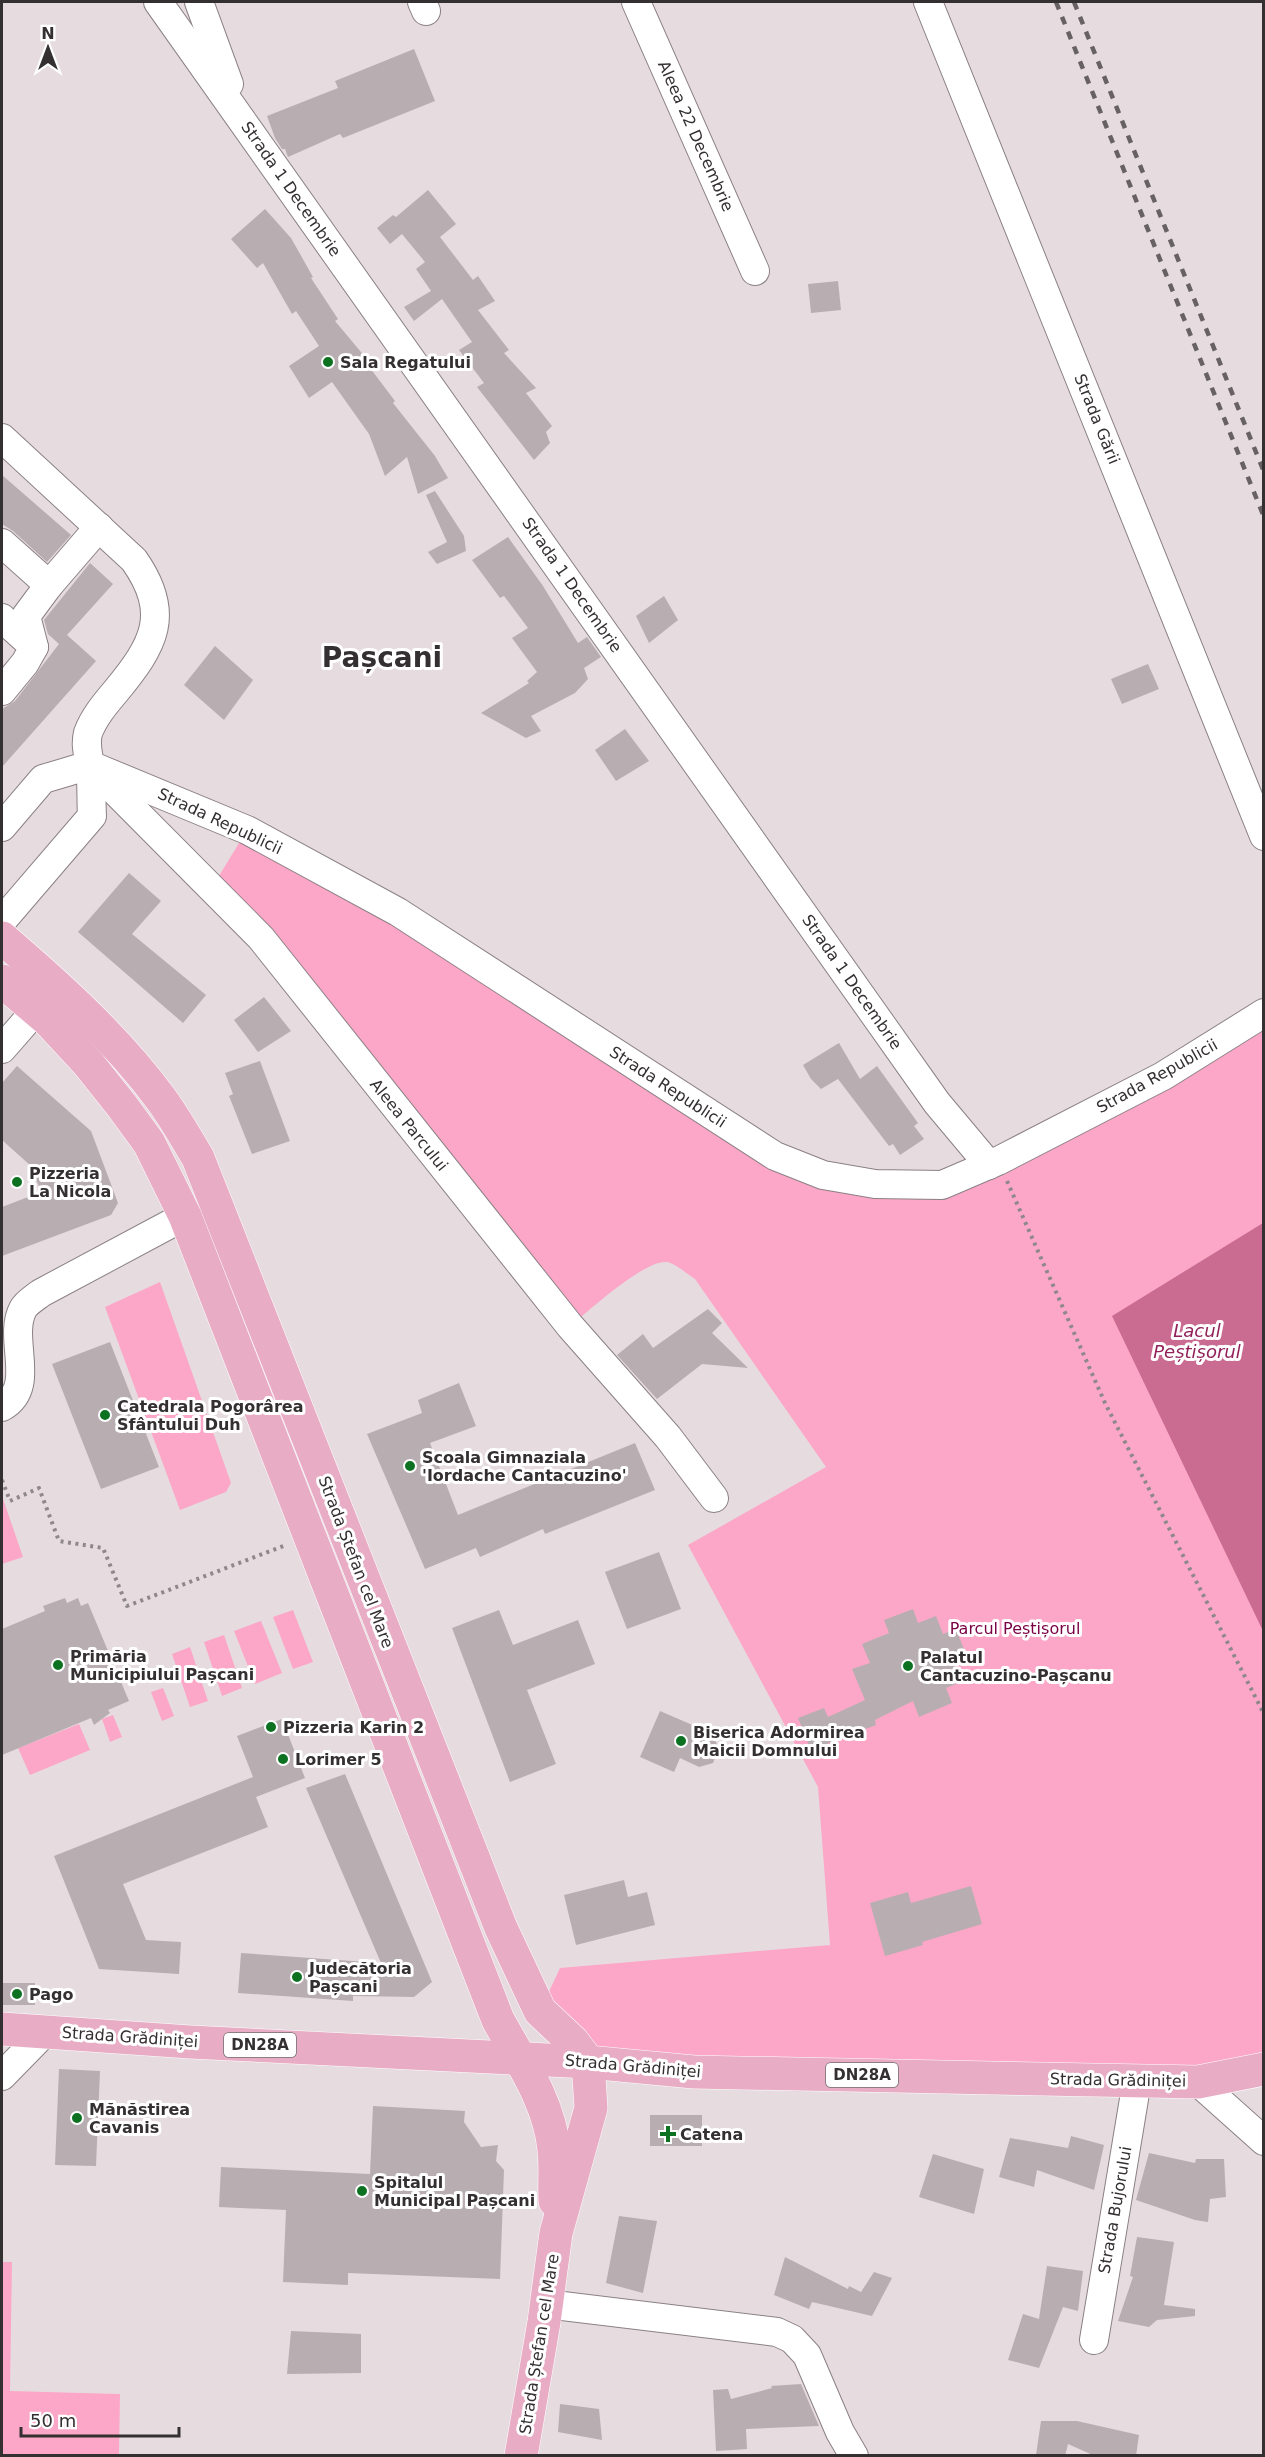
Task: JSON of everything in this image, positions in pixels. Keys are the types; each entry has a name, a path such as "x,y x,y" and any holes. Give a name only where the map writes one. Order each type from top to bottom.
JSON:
{"main road":[{"name":"Strada Ștefan cel Mare","path":"2,938 58,985 120,1049 162,1100 198,1158 501,1928 540,2011 573,2042 588,2061 591,2108 556,2233 521,2456"},
{"name":"Strada Ștefan cel Mare","path":"2,981 48,1020 87,1062 122,1106 149,1143 185,1216 498,2020 538,2094 550,2127 554,2150 556,2233"},
{"path":"257,1402 288,1389"},
{"name":"Strada Grădiniței","path":"2,2029 588,2061 694,2072 1198,2082 1263,2069"}],"street":[{"name":"Strada 1 Decembrie","path":"158,2 930,1094 994,1163"},
{"path":"199,2 240,118"},
{"name":"Aleea 22 Decembrie","path":"636,2 755,271"},
{"name":"Strada Gării","path":"928,2 1263,836"},
{"path":"2,438 134,560 147,579 156,612 153,630 143,656 98,713 88,733 86,749 90,765 92,816 2,921"},
{"path":"2,692 25,663 34,647 26,616 49,585 99,527"},
{"path":"2,543 49,585"},
{"path":"2,618 34,647"},
{"path":"2,827 43,779 90,765"},
{"name":"Strada Republicii","path":"90,765 247,830 398,912 776,1156 823,1175 875,1184 942,1185 994,1163 1163,1076 1263,1013"},
{"name":"Aleea Parcului","path":"90,765 261,939 570,1326 668,1437 714,1498"},
{"path":"2,1049 58,985"},
{"path":"7,1403 20,1380 18,1331 23,1308 41,1293 185,1216"},
{"path":"2,2076 45,2032"},
{"name":"Strada Bujorului","path":"1094,2340 1137,2081"},
{"path":"1198,2082 1263,2141"},
{"path":"546,2304 777,2332 792,2339 807,2355 840,2432 854,2456"}],"path":[{"path":"994,1163 1105,1403 1263,1714"},
{"path":"2,1480 10,1501 39,1488 59,1541 103,1548 127,1606 309,1536"},
{"path":"2,1497 7,1494"}],"green space":[{"name":"Parcul Peștișorul","path":"247,830 775,1156 942,1185 1263,1013 1263,2069 588,2062 540,2011 560,1968 830,1945 818,1787 688,1545 826,1467 695,1279 674,1265 667,1262 657,1263 645,1269 617,1287 570,1326 211,889"},
{"path":"160,1282 231,1483 226,1492 180,1510 105,1307"},
{"path":"2,1496 23,1557 2,1564"},
{"path":"293,1610 313,1662 293,1669 273,1617"},
{"path":"261,1621 282,1673 255,1684 234,1631"},
{"path":"224,1635 242,1688 222,1696 204,1642"},
{"path":"190,1647 208,1701 190,1707 172,1654"},
{"path":"163,1688 174,1716 162,1721 151,1692"},
{"path":"113,1715 122,1737 110,1742 102,1719"},
{"path":"79,1724 90,1750 30,1775 18,1748"},
{"path":"2,2262 12,2262 10,2391 120,2394 119,2455 2,2455"}],"water":[{"name":"Lacul Peștișorul","path":"1263,1223 1263,1631 1112,1316"}],"building":[{"path":"414,49 435,101 343,138 340,134 288,157 285,149 282,149 275,138 267,116 338,88 335,81"},
{"path":"428,190 456,224 440,237 473,280 478,276 495,301 478,310 509,350 504,353 536,388 526,393 552,426 546,432 550,443 534,460 477,387 484,383 459,350 472,342 442,299 414,321 404,307 431,291 416,269 425,262 402,234 390,244 377,228 393,215 396,217"},
{"path":"265,209 291,238 313,277 311,278 338,319 335,321 366,358 364,360 395,401 393,403 435,456 448,478 418,494 407,457 385,476 369,434 332,382 309,398 289,366 319,346 296,311 292,314 263,263 257,268 231,239"},
{"path":"838,281 841,310 811,313 808,284"},
{"path":"2,475 71,535 47,562 2,524"},
{"path":"435,491 464,536 466,551 437,564 428,552 447,542 426,495"},
{"path":"508,537 543,586 578,643 587,637 601,657 584,668 588,679 575,693 531,716 541,731 526,738 481,713 529,683 527,681 537,672 512,638 528,628 504,596 500,598 472,560"},
{"path":"90,563 113,584 67,635 96,661 2,767 2,709 15,701 59,644 48,634 44,620"},
{"path":"664,596 678,620 649,643 636,616"},
{"path":"215,646 253,680 224,720 184,685"},
{"path":"1148,664 1159,689 1122,704 1111,679"},
{"path":"625,729 649,761 616,781 595,750"},
{"path":"129,873 161,901 132,934 206,995 183,1023 78,932"},
{"path":"264,997 291,1031 258,1052 234,1020"},
{"path":"839,1043 860,1079 877,1066 918,1123 914,1126 924,1139 900,1155 893,1144 889,1146 838,1079 821,1089 811,1079 803,1065"},
{"path":"260,1061 290,1141 252,1154 229,1096 233,1094 225,1073"},
{"path":"17,1066 91,1131 118,1203 111,1215 2,1256 2,1207 41,1192 31,1166 2,1140 2,1083"},
{"path":"708,1309 722,1323 712,1333 748,1368 702,1364 657,1399 617,1355 643,1334 653,1348"},
{"name":"Catedrala Pogorârea Sfântului Duh","path":"110,1342 159,1467 101,1489 52,1364"},
{"name":"Scoala Gimnaziala 'Iordache Cantacuzino'","path":"459,1383 476,1426 430,1443 458,1515 635,1443 655,1490 545,1534 543,1529 480,1557 476,1548 425,1569 367,1434 422,1413 418,1400"},
{"path":"659,1552 681,1609 627,1629 605,1572"},
{"name":"Primăria Municipiului Pașcani","path":"65,1598 67,1603 78,1598 81,1606 88,1603 129,1701 108,1710 110,1713 94,1725 91,1718 2,1755 2,1629 45,1611 43,1606"},
{"name":"Palatul Cantacuzino-Pașcanu","path":"913,1609 918,1623 936,1616 943,1634 956,1629 965,1652 952,1658 961,1682 946,1688 952,1703 919,1717 913,1701 875,1720 876,1725 811,1750 798,1718 824,1708 828,1717 865,1700 852,1669 870,1663 862,1644 889,1633 884,1620"},
{"path":"499,1610 513,1645 578,1620 595,1664 527,1690 556,1764 510,1782 452,1628"},
{"name":"Biserica Adormirea Maicii Domnului","path":"660,1711 711,1733 719,1748 713,1763 699,1767 680,1758 674,1772 640,1757"},
{"path":"282,1719 305,1778 256,1797 268,1827 123,1884 146,1940 181,1942 179,1974 99,1969 54,1856 253,1777 237,1736"},
{"path":"345,1774 432,1982 414,1997 353,1996 353,2001 238,1993 241,1953 381,1963 306,1788"},
{"path":"624,1880 628,1897 647,1892 655,1925 576,1945 564,1895"},
{"path":"971,1886 982,1924 885,1956 870,1903 908,1892 911,1903"},
{"path":"2,1983 35,1983 35,2005 2,2005"},
{"name":"Mănăstirea Cavanis","path":"59,2069 100,2071 96,2166 55,2165"},
{"name":"Spitalul Municipal Pașcani","path":"373,2106 465,2111 464,2122 481,2147 498,2145 496,2161 504,2170 500,2279 348,2273 348,2285 283,2282 286,2210 219,2207 221,2167 370,2174"},
{"path":"650,2115 702,2115 702,2146 650,2146"},
{"path":"1071,2136 1104,2145 1094,2190 1037,2170 1034,2187 999,2177 1010,2138 1068,2148"},
{"path":"1149,2153 1195,2163 1196,2159 1224,2159 1226,2197 1210,2199 1208,2222 1195,2220 1136,2200"},
{"path":"933,2154 984,2169 974,2214 919,2197"},
{"path":"619,2216 657,2221 643,2293 606,2283"},
{"path":"1137,2237 1174,2242 1164,2305 1195,2309 1195,2316 1157,2320 1149,2327 1118,2321 1133,2277 1130,2276"},
{"path":"785,2257 848,2289 849,2286 861,2292 874,2272 892,2278 872,2316 812,2302 809,2309 774,2295"},
{"path":"1047,2266 1083,2271 1078,2311 1063,2307 1039,2368 1008,2360 1023,2314 1039,2319"},
{"path":"291,2331 361,2334 361,2373 287,2374"},
{"path":"801,2384 819,2426 746,2429 747,2449 716,2451 713,2390 728,2389 731,2399 772,2388 771,2386"},
{"path":"560,2404 599,2409 602,2440 558,2432"},
{"path":"1041,2421 1077,2421 1139,2435 1136,2456 1095,2456 1068,2444 1065,2456 1036,2455"}],"railway":[{"path":"1056,2 1264,517"},
{"path":"1074,2 1264,472"}],"place":[{"name":"Sala Regatului","path":"328,362"},
{"name":"Pizzeria La Nicola","path":"17,1182"},
{"name":"Catedrala Pogorârea Sfântului Duh","path":"105,1415"},
{"name":"Scoala Gimnaziala 'Iordache Cantacuzino'","path":"410,1466"},
{"name":"Primăria Municipiului Pașcani","path":"58,1665"},
{"name":"Palatul Cantacuzino-Pașcanu","path":"908,1666"},
{"name":"Pizzeria Karin 2","path":"271,1727"},
{"name":"Biserica Adormirea Maicii Domnului","path":"681,1741"},
{"name":"Lorimer 5","path":"283,1759"},
{"name":"Judecătoria Pașcani","path":"297,1977"},
{"name":"Pago","path":"17,1994"},
{"name":"Mănăstirea Cavanis","path":"77,2118"},
{"name":"Catena","path":"668,2134"},
{"name":"Spitalul Municipal Pașcani","path":"362,2191"}],"district":[{"name":"Pașcani","path":"382,657"}]}
